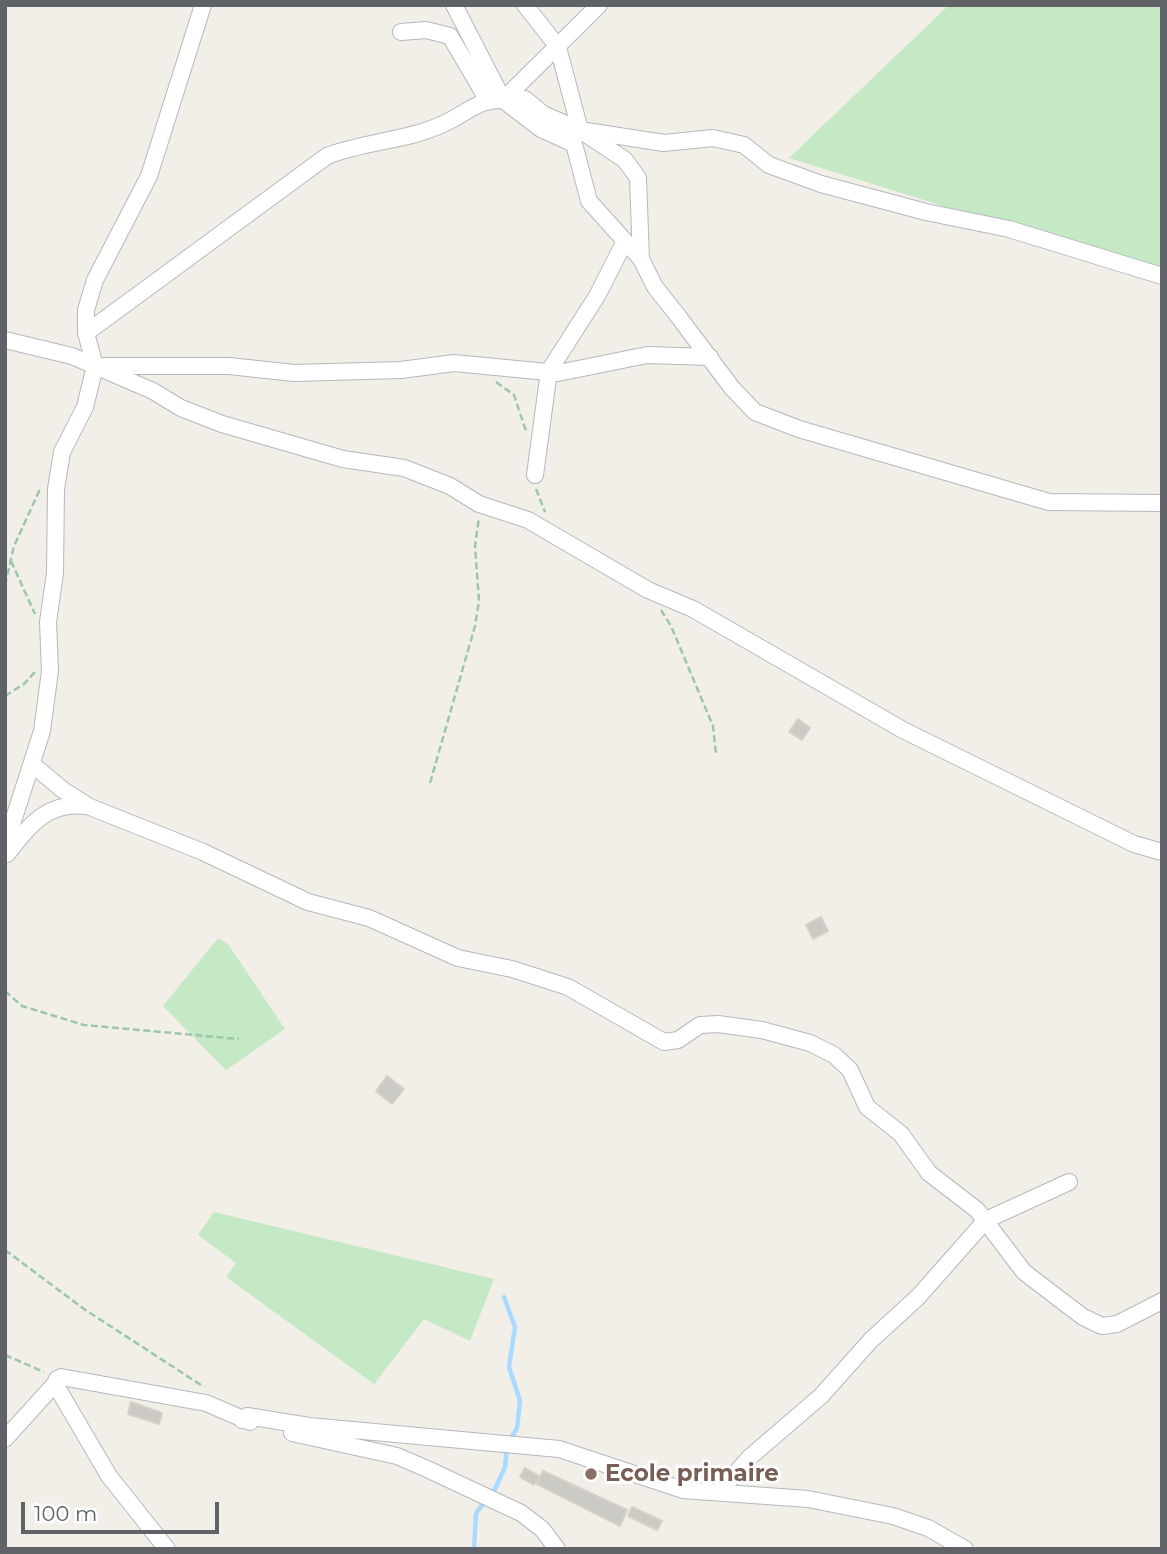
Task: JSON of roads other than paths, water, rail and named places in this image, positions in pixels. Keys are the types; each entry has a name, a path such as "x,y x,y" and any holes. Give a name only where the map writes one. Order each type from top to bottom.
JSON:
{"street":[{"path":"5,846 42,731 50,671 48,622 55,572 56,489 62,452 85,407 95,366 86,333 86,310 95,280 149,176 204,5"},
{"path":"454,5 495,100"},
{"path":"525,5 558,47 580,130"},
{"path":"86,333 327,156 407,137 495,100 558,47 599,5"},
{"path":"401,32 426,30 450,36 495,100 541,129 574,144 589,201 641,260 655,287 755,412 799,429 1049,502 1162,503"},
{"path":"495,100 525,99 543,114 580,130 625,160 638,178 641,260"},
{"path":"580,130 664,143 713,138 744,145 769,165 821,184 926,212 1009,229 1162,276"},
{"path":"535,475 549,371 597,296 625,241"},
{"path":"5,340 72,356 153,391 181,408 222,424 332,456 404,468 450,486 480,504 528,520 648,590 694,609 903,730 1134,844 1162,852"},
{"path":"95,366 229,366 294,373 401,370 454,363 558,373 663,353 710,357"},
{"path":"33,765 62,790 90,807 204,852 308,902 369,918 458,958 512,969 568,987 664,1042 678,1040 699,1025 718,1024 762,1030 810,1043 834,1055 850,1070 867,1107 901,1134 929,1173 986,1220 1005,1250 1024,1272 1092,1322 1102,1326 1117,1324 1162,1301"},
{"path":"5,856 35,819 54,808 71,804 90,807"},
{"path":"719,1492 750,1457 821,1396 870,1340 918,1297 986,1220 1069,1182"},
{"path":"57,1379 85,1380 206,1403 242,1420 397,1456 521,1513 542,1529 557,1549"},
{"path":"5,1439 57,1379"},
{"path":"57,1379 55,1384 103,1467 167,1549"},
{"path":"242,1420 247,1416 309,1426 559,1449 674,1488 808,1499 893,1516 928,1528 965,1549"}],"waterway":[{"path":"504,1297 515,1327 509,1367 520,1401 517,1428 510,1440"},
{"path":"474,1549 476,1513 495,1489 505,1467 507,1448"}],"place":[{"name":"Ecole primaire","path":"591,1474"}]}
